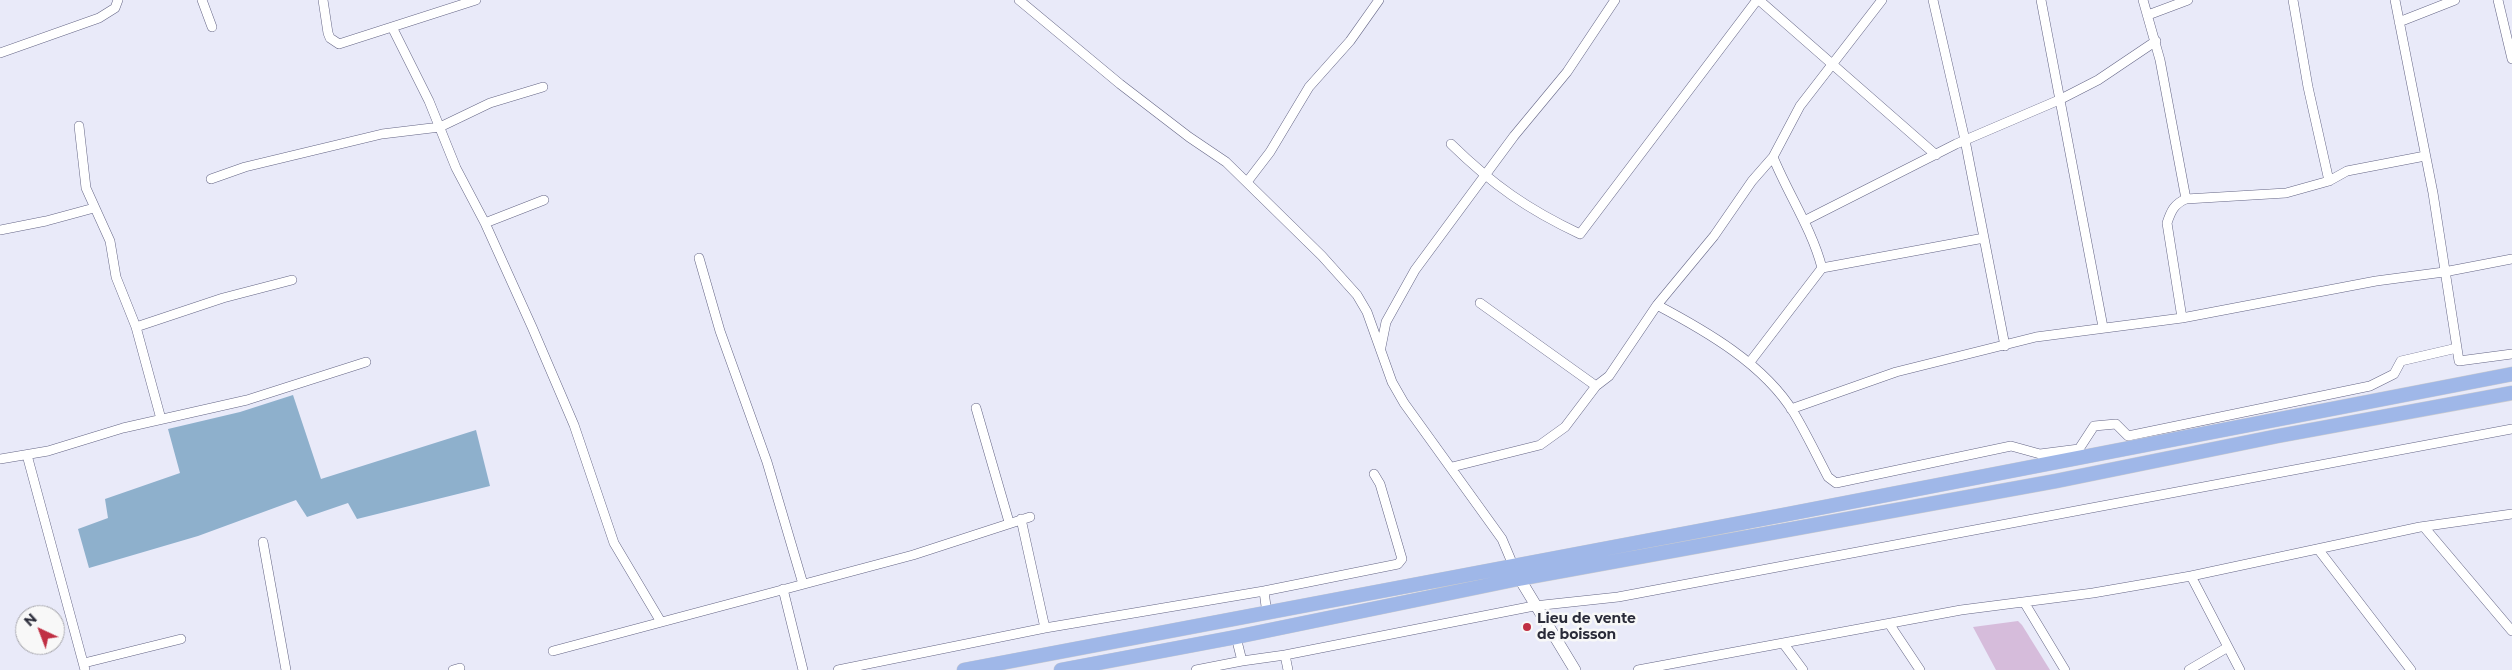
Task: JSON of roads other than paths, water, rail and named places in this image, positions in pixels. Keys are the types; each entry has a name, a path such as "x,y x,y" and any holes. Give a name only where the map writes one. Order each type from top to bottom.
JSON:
{"main road":[{"path":"964,670 1267,614 2045,458 2512,374"},
{"path":"1061,670 1236,637 1518,579 2027,486 2512,393"}],"street":[{"path":"0,53 104,16 115,8 118,0"},
{"path":"202,0 212,27"},
{"path":"322,0 328,33 330,38 339,44 476,0"},
{"path":"1019,0 1120,84 1189,137 1226,162 1322,256 1357,295 1367,312 1392,382 1404,403 1452,467 1502,539 1518,579 1575,670"},
{"path":"1247,182 1270,152 1309,87 1350,41 1379,0"},
{"path":"1381,347 1386,322 1415,270 1486,177 1514,136 1567,72 1616,0"},
{"path":"1451,144 1486,177 1527,207 1580,234 1758,0 1936,155"},
{"path":"1452,467 1510,453 1549,440 1565,426 1596,386 1609,376 1657,305 1714,236 1752,181 1773,157 1800,106 1834,65 1882,0"},
{"path":"1933,0 1965,140 2005,346"},
{"path":"2042,0 2103,327"},
{"path":"2143,0 2156,41 2186,199"},
{"path":"2148,15 2188,0"},
{"path":"2293,0 2309,94 2329,181"},
{"path":"2395,0 2433,193 2459,361 2512,354"},
{"path":"2399,22 2454,0"},
{"path":"2498,0 2512,59"},
{"path":"392,27 440,127 456,168 485,223 574,425 614,543 661,622"},
{"path":"1804,221 1965,140 2060,100 2098,80 2156,41"},
{"path":"211,179 245,166 382,134 440,127 490,103 543,86"},
{"path":"79,126 83,177 94,208 110,241 116,278 136,327 161,419"},
{"path":"2182,318 2167,223 2172,208 2178,202 2186,199 2286,193 2329,181 2347,171 2425,156"},
{"path":"1773,157 1783,183 1804,221 1818,253 1822,268"},
{"path":"485,223 544,200"},
{"path":"0,230 46,221 94,208"},
{"path":"1750,362 1822,268 1984,238"},
{"path":"698,258 720,331 767,462 803,584"},
{"path":"1791,409 1896,372 2036,337 2182,318 2376,281 2444,272 2512,259"},
{"path":"136,327 223,298 292,280"},
{"path":"1480,303 1596,386"},
{"path":"1657,305 1692,323 1750,362 1791,409 1828,477 1836,483 2011,446 2045,458 2078,448 2094,426 2116,424 2128,436 2370,386 2394,374 2401,361 2457,348"},
{"path":"0,459 28,455 161,419 247,400 366,362"},
{"path":"976,408 1009,522"},
{"path":"1196,670 1285,655 1534,606 1618,597 2512,430"},
{"path":"28,455 84,667 181,639"},
{"path":"838,670 1046,628 1264,591 1401,562 1402,559 1388,512 1374,474"},
{"path":"1638,670 1687,666 1784,643 1890,625 1961,610 2093,594 2190,576 2424,527 2512,514"},
{"path":"553,651 913,555 1026,518 1046,628"},
{"path":"2424,527 2512,631"},
{"path":"263,542 286,670"},
{"path":"2318,549 2411,670"},
{"path":"2190,576 2240,670"},
{"path":"782,589 803,670"},
{"path":"1264,591 1267,614"},
{"path":"2024,602 2065,670"},
{"path":"1890,625 1920,670"},
{"path":"1236,637 1242,661"},
{"path":"1784,643 1803,670"},
{"path":"2189,670 2228,647"},
{"path":"1285,655 1288,670"}],"water":[{"path":"293,395 321,479 476,430 490,486 357,519 348,503 307,517 296,500 198,536 89,568 78,529 108,518 105,499 180,473 168,429 240,412"}],"place":[{"name":"Lieu de vente de boisson","path":"1527,627"}]}
